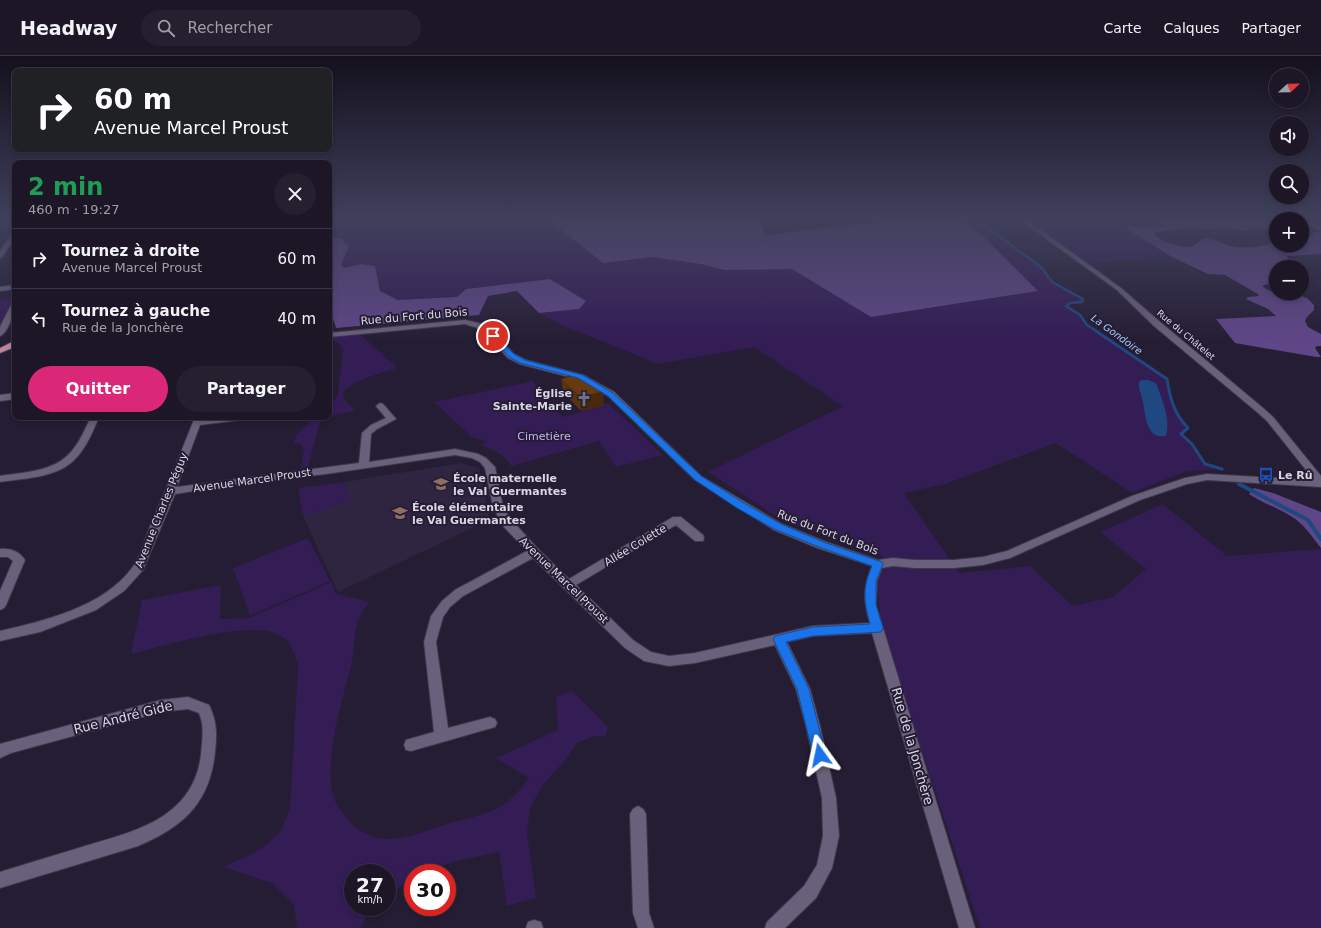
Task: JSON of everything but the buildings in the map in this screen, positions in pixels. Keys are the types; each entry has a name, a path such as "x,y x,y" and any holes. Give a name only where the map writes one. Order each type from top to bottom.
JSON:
{"main road":[{"path":"0,351 12,345"}],"street":[{"name":"Rue du Châtelet","path":"1080,261 1119,289 1157,324 1260,410 1274,424 1321,484"},
{"path":"0,289 12,287"},
{"path":"1,332 12,311"},
{"name":"Rue du Fort du Bois","path":"332,335 465,322 477,324 484,327 511,356 523,362 580,377 611,394 698,478 741,505 778,527 822,545 878,564 893,562 915,564 954,564 983,561 1010,554 1136,498 1186,480 1207,477 1321,484"},
{"path":"0,398 12,396"},
{"path":"364,465 367,433 374,427 392,419 380,406"},
{"path":"0,479 46,471 66,463 75,454 93,420"},
{"name":"Avenue Charles Péguy","path":"0,636 40,627 92,607 120,588 137,570 198,420"},
{"name":"Avenue Marcel Proust","path":"170,491 456,452 475,456 483,460 490,467 497,502 503,517 534,552 569,584 629,644 648,657 669,661 695,658 813,631 877,628"},
{"name":"Allée Colette","path":"569,584 677,520 699,538"},
{"path":"0,553 8,552 15,554 19,560 0,605"},
{"path":"442,737 430,642 437,616 446,604 459,593 534,552"},
{"name":"Rue de la Jonchère","path":"878,564 871,581 870,605 967,928"},
{"path":"773,928 810,892 824,868 831,836 829,798 813,726 803,689 779,639"},
{"name":"Rue André Gide","path":"0,751 9,747 73,729 161,706 188,703 204,709 210,721 208,755 203,783 184,811 159,829 138,838 0,880"},
{"path":"411,746 490,723"},
{"path":"638,814 641,913 646,928"}],"shaded area":[{"path":"332,261 343,261 341,265 344,268 361,264 375,266 380,291 398,300 457,297 466,289 550,279 586,301 579,309 539,313 517,291 488,296 479,315 336,328 332,315"},
{"path":"600,261 622,261 603,263"},
{"path":"678,261 1008,261 1038,291 871,317 792,269 725,270 701,264"},
{"path":"1180,261 1269,261 1269,284 1262,286 1269,290 1269,300 1309,300 1314,305 1314,310 1305,321 1308,327 1321,334 1321,346 1317,346 1315,348 1321,357 1235,343 1216,319 1276,316 1268,309 1246,299 1248,297 1259,296 1258,294 1225,275 1208,274"},
{"path":"461,463 479,468 489,516 470,529 338,592 303,516 349,501 345,482"},
{"path":"1254,488 1273,493 1321,512 1321,548 1296,519 1249,494"}],"green space":[{"path":"342,261 601,261 603,262 678,261 701,264 725,270 792,269 871,317 1037,291 1007,261 1032,261 1041,267 1052,282 1083,299 1082,302 1070,303 1066,306 1080,315 1087,325 1150,369 1167,379 1171,399 1176,412 1188,428 1182,434 1192,444 1205,464 1222,469 1187,471 1132,493 1056,443 945,484 904,493 959,573 1030,566 1073,606 1113,597 1146,569 1100,532 1163,504 1227,556 1321,549 1321,928 980,928 881,626 877,582 882,556 784,521 708,472 843,406 754,347 658,364 564,326 539,313 579,309 550,279 466,289 457,297 398,300 380,291 375,266 361,264 343,268 340,265"},
{"path":"1087,261 1122,261 1090,263"},
{"path":"12,298 8,311 0,325 0,300"},
{"path":"361,335 397,368 374,375 348,387 344,392 343,397 355,411 332,415 332,400 338,394 343,352 342,347 332,341 333,337"},
{"name":"Cimetière","path":"533,381 548,403 563,417 608,403 663,455 616,467 599,441 511,466 505,458 498,453 482,446 486,441 472,437 434,402"},
{"path":"308,420 322,420 319,425 308,467 301,468 304,449 300,444 294,443 296,435 307,425"},
{"path":"345,482 350,501 303,516 298,488"},
{"path":"308,538 330,581 250,616 233,568"},
{"path":"331,582 336,594 370,602 359,618 355,634 352,661 334,736 331,771 332,787 336,803 352,824 366,834 377,838 391,839 422,833 444,825 482,815 504,804 518,792 529,778 496,758 558,730 556,697 572,691 608,727 606,736 594,736 577,743 566,759 542,786 530,808 527,833 536,898 507,906 499,852 448,864 404,864 404,884 396,890 396,864 344,864 344,916 367,916 360,928 297,928 294,905 272,883 223,867 254,853 267,844 280,832 290,809 298,665 292,648 279,635 266,631 249,630 228,632 185,640 131,654 142,600 221,585 220,619 249,618"}],"water":[{"path":"1141,380 1148,380 1156,383 1167,416 1166,436 1154,434 1147,423 1139,388 1139,382"}],"waterway":[{"name":"La Gondoire","path":"1032,261 1041,267 1052,282 1083,299 1082,302 1070,303 1066,306 1080,315 1087,325 1098,332"},
{"name":"La Gondoire","path":"1096,331 1167,379 1173,405 1179,417 1188,428 1181,434 1192,444 1205,464 1222,469"},
{"name":"La Gondoire","path":"1239,484 1308,520 1321,539"}],"place":[{"name":"Église Sainte-Marie","path":"584,399"},
{"name":"Le Rû","path":"1266,475"},
{"name":"École maternelle le Val Guermantes","path":"441,484"},
{"name":"École élémentaire le Val Guermantes","path":"400,513"}],"route":[{"path":"493,336 511,356 523,362 536,367 565,372 580,377 611,394 698,478 778,527 822,545 878,564 871,581 870,605 877,628 813,631 779,639 803,689 820,755"}]}
